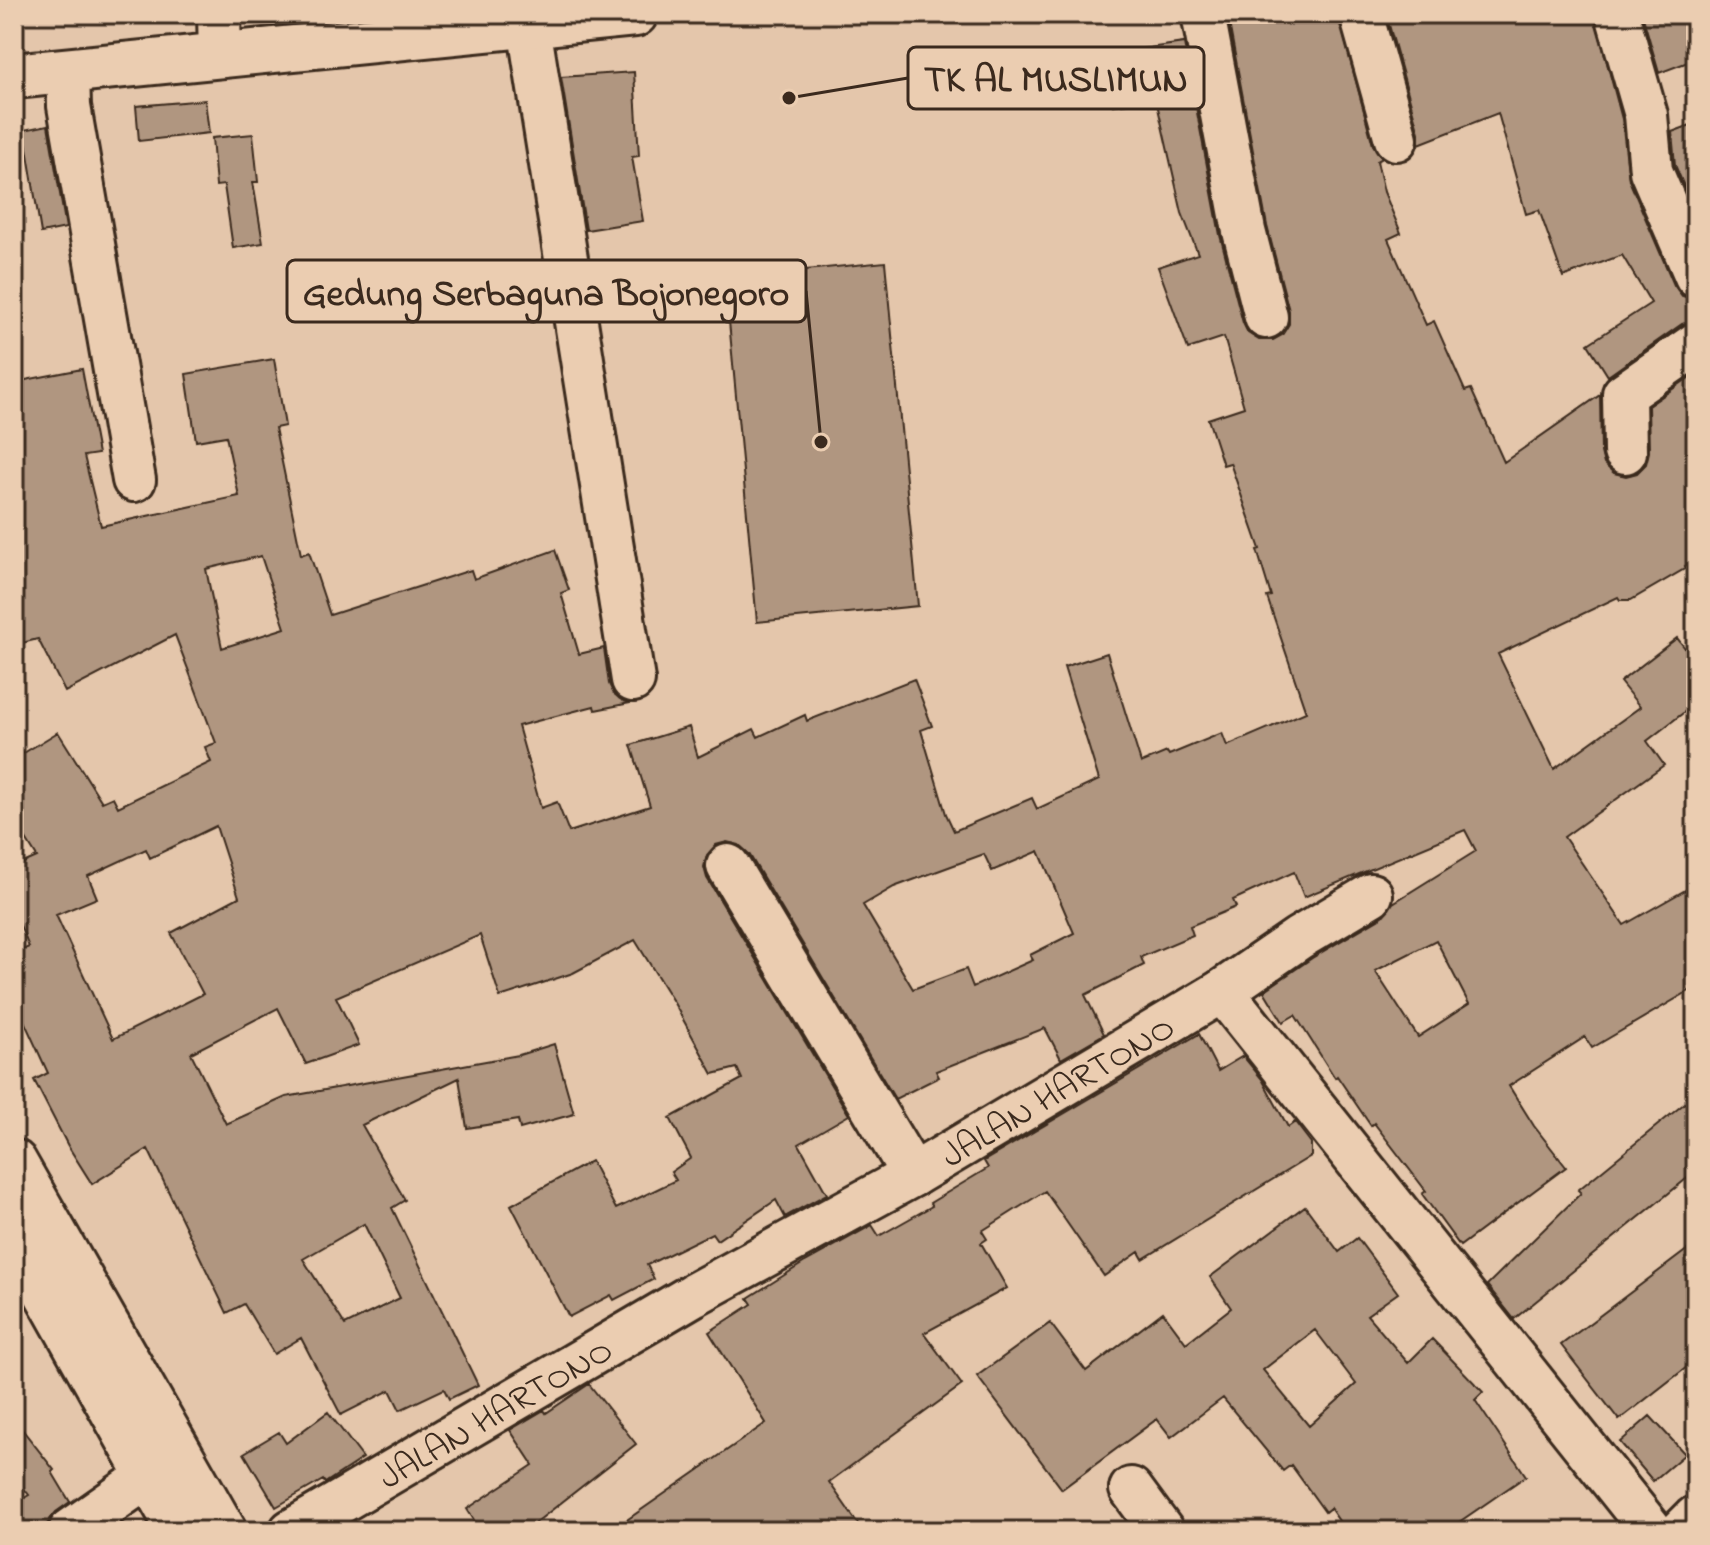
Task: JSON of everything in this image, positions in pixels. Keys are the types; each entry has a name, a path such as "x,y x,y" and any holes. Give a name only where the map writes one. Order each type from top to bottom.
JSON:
{"main road":[{"path":"14,76 68,72 220,35 485,22 529,26 635,14"},
{"path":"14,1162 164,1464 180,1531"},
{"path":"14,1235 164,1464 224,1531"},
{"path":"1683,1531 1696,1518"}],"street":[{"path":"1203,14 1244,231 1266,317"},
{"path":"1361,14 1396,139"},
{"path":"1617,14 1646,115 1651,171 1696,276"},
{"path":"529,26 633,680"},
{"path":"68,72 69,106 134,480"},
{"path":"1625,452 1624,394 1696,344"},
{"path":"728,866 913,1175"},
{"name":"JALAN HARTONO","path":"291,1531 693,1295 913,1175 1222,991 1299,938 1371,895"},
{"path":"1222,991 1652,1531"},
{"path":"70,1531 164,1464"},
{"path":"1131,1489 1162,1531"}],"building":[{"path":"1259,14 1338,14 1373,145 1383,158 1377,161 1384,192 1401,233 1388,239 1426,325 1434,321 1465,391 1471,389 1504,462 1600,395 1604,464 1614,473 1626,476 1637,473 1646,464 1649,452 1648,406 1696,373 1696,559 1631,600 1620,600 1618,597 1498,654 1554,769 1640,707 1620,682 1677,638 1696,662 1696,703 1647,741 1664,765 1564,837 1624,925 1696,884 1696,987 1592,1048 1585,1037 1509,1086 1534,1126 1566,1167 1460,1246 1422,1194 1426,1191 1374,1123 1371,1126 1337,1076 1335,1078 1295,1015 1283,1022 1264,991 1383,916 1393,903 1476,851 1465,830 1304,897 1294,872 1233,900 1236,907 1190,926 1193,935 1141,957 1144,965 1085,995 1104,1034 1061,1059 1045,1028 936,1071 939,1077 895,1099 749,854 739,845 727,842 716,845 707,855 704,867 707,878 849,1115 799,1144 827,1194 785,1217 776,1200 717,1240 712,1233 647,1265 654,1279 614,1300 611,1295 569,1317 511,1205 591,1161 616,1209 676,1180 671,1172 691,1158 670,1118 742,1079 737,1068 713,1074 635,940 573,973 500,997 480,935 336,997 359,1045 306,1064 278,1008 191,1053 226,1124 286,1097 519,1055 554,1044 574,1114 520,1129 518,1120 467,1128 459,1078 362,1125 405,1200 392,1208 478,1385 449,1399 444,1389 400,1410 390,1390 341,1415 301,1338 274,1354 244,1304 227,1313 148,1149 92,1184 68,1146 34,1080 48,1073 14,999 14,954 29,947 14,911 14,867 37,857 14,820 14,759 58,732 102,802 113,797 118,807 211,762 205,747 216,743 175,635 65,692 38,639 14,645 14,594 22,592 14,555 14,419 22,417 15,382 82,369 98,454 84,456 101,526 239,496 226,436 196,441 186,374 274,359 285,426 275,428 301,555 309,552 330,615 471,570 474,579 555,550 569,590 561,593 579,654 604,648 609,684 614,694 630,703 595,710 594,706 518,726 541,808 557,802 569,832 650,806 631,745 689,727 698,757 754,729 758,737 805,715 807,721 914,679 932,726 921,730 954,831 1032,798 1037,809 1099,780 1064,667 1107,653 1141,763 1222,733 1227,746 1306,712 1267,597 1271,596 1257,550 1260,549 1230,463 1223,465 1208,419 1244,407 1224,337 1188,349 1158,267 1198,254 1182,213 1156,99 1113,105 1107,54 1184,43 1220,235 1243,323 1248,333 1259,340 1273,340 1282,335 1289,324 1289,311 1267,226 1229,23","holes":["261,556 285,628 222,648 206,569","216,826 239,897 171,933 203,994 113,1039 56,915 97,898 88,876 146,849 150,858","1039,851 1074,933 1030,955 1033,960 973,987 966,969 913,989 863,905 894,887 984,854 992,871","1436,940 1469,1004 1418,1037 1375,971","364,1224 400,1298 345,1325 303,1259"]},
{"path":"1386,14 1594,14 1622,119 1629,180 1674,285 1682,296 1696,300 1696,320 1682,324 1608,376 1588,344 1651,303 1622,255 1563,277 1539,210 1526,214 1498,113 1419,144 1419,133"},
{"path":"1642,14 1696,14 1696,59 1659,73"},
{"path":"634,72 639,156 632,157 643,221 586,230 561,77"},
{"path":"205,100 209,133 139,141 136,106"},
{"path":"1696,123 1696,215 1675,165 1672,132"},
{"path":"48,125 66,228 41,233 24,130"},
{"path":"253,134 258,182 253,182 263,243 233,248 224,185 216,186 212,138"},
{"path":"885,262 918,606 757,622 725,278"},
{"path":"1199,1034 1218,1071 1243,1056 1262,1079 1288,1127 1295,1122 1311,1143 1311,1156 1143,1259 1139,1252 1104,1276 1045,1191 982,1231 987,1239 981,1243 1007,1288 924,1333 962,1385 829,1482 863,1531 611,1531 766,1423 709,1332 752,1304 748,1298 872,1225 879,1236 932,1206 930,1203 988,1168 984,1161"},
{"path":"1696,1094 1696,1171 1514,1319 1487,1285 1581,1193 1578,1190"},
{"path":"1305,1206 1339,1252 1357,1238 1398,1293 1367,1315 1408,1363 1432,1339 1483,1392 1475,1400 1526,1476 1446,1531 1346,1531 1330,1508 1325,1512 1291,1465 1283,1471 1223,1398 1171,1437 1157,1419 1062,1489 977,1376 1050,1323 1086,1371 1163,1312 1186,1343 1231,1308 1210,1277","holes":["1315,1330 1356,1384 1309,1426 1263,1370"]},
{"path":"1696,1243 1696,1360 1619,1420 1561,1345"},
{"path":"589,1384 636,1444 525,1531 481,1531 467,1509 533,1465 510,1430 544,1410 546,1413"},
{"path":"328,1412 363,1458 325,1483 323,1480 276,1507 244,1453 279,1432 286,1443"},
{"path":"1650,1416 1685,1454 1653,1481 1620,1442"},
{"path":"14,1419 54,1470 52,1472 70,1502 35,1531 14,1531 14,1504 29,1495 14,1476"}],"place":[{"name":"TK AL MUSLIMUN","path":"789,98"},
{"name":"Gedung Serbaguna Bojonegoro","path":"821,442"}]}
